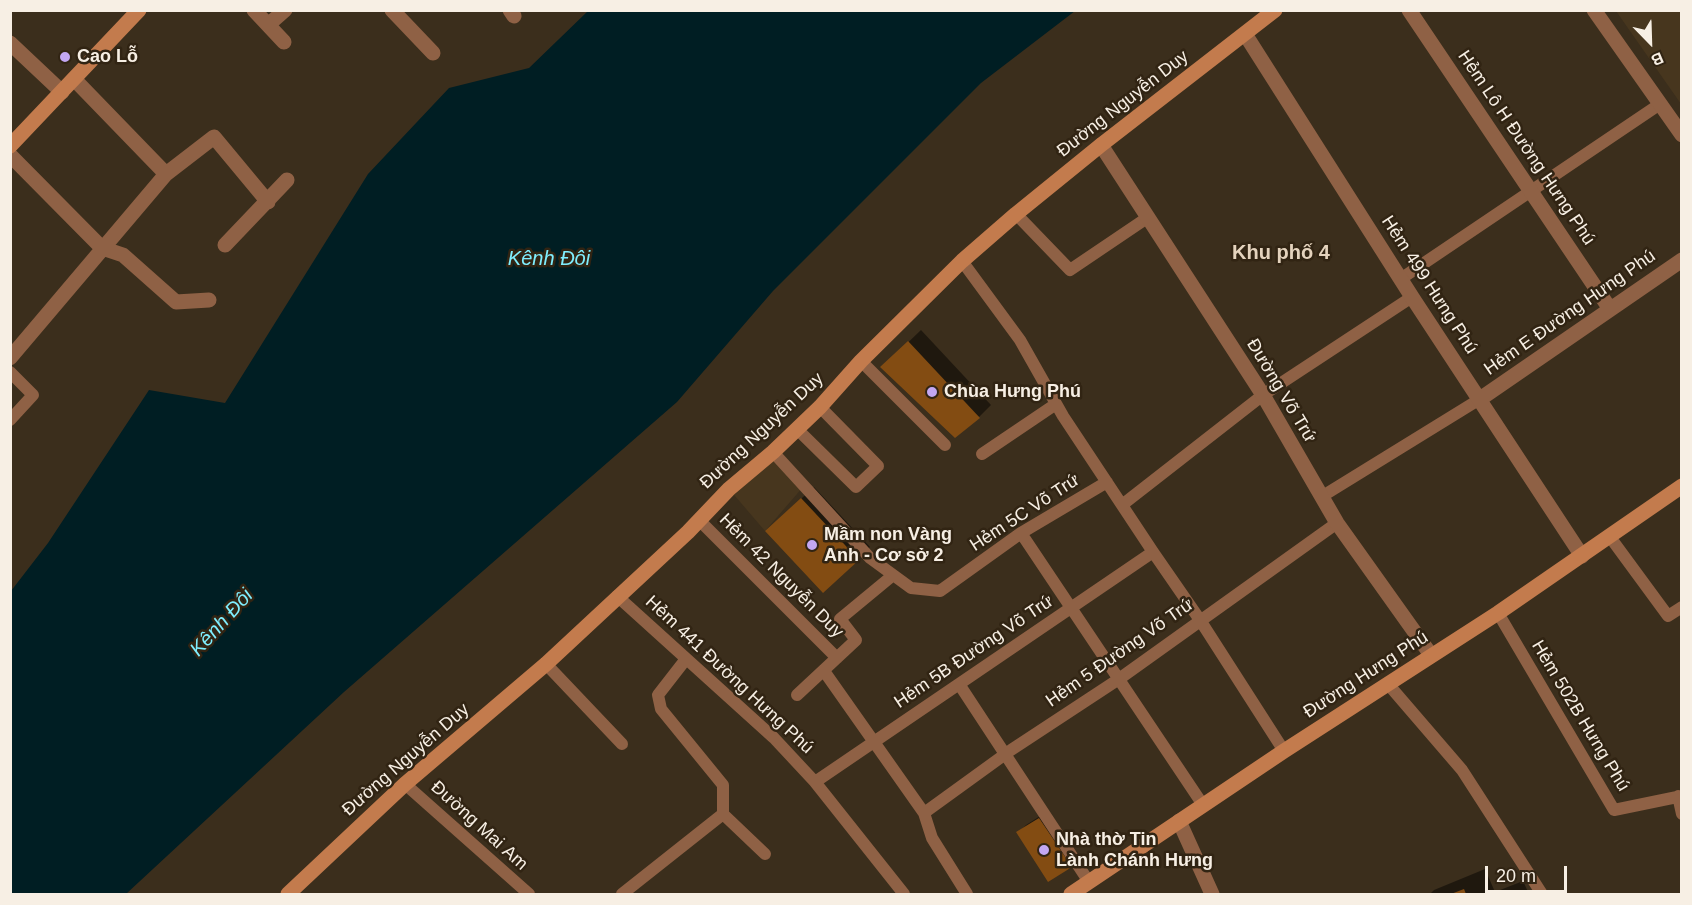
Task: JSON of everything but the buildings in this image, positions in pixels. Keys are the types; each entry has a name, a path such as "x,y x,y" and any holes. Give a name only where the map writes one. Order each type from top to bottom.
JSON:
{"street":[{"path":"10,146 139,10"},
{"path":"254,10 284,42"},
{"path":"268,25 285,10"},
{"path":"392,10 433,53"},
{"name":"Đường Nguyễn Duy","path":"288,894 405,784 546,664 729,489 773,452 962,261 1016,213 1275,10"},
{"name":"Hẻm Lô H Đường Hưng Phú","path":"1409,10 1610,309"},
{"path":"1594,10 1682,135"},
{"name":"Hẻm 499 Hưng Phú","path":"1245,34 1412,297 1582,556"},
{"path":"10,43 62,92"},
{"path":"74,79 166,174"},
{"path":"10,358 166,174 214,137 268,202"},
{"name":"Đường Võ Trứ","path":"1101,145 1263,395 1337,523 1431,655"},
{"path":"10,155 102,248 123,255 176,302 208,300"},
{"path":"225,245 287,180"},
{"name":"Hẻm E Đường Hưng Phú","path":"1480,399 1682,260"},
{"name":"Đường Hưng Phú","path":"1071,894 1284,751 1498,613 1682,486"},
{"path":"1179,821 1212,894"}],"lane":[{"path":"1402,278 1660,104"},
{"path":"1016,213 1070,270 1147,218"},
{"path":"962,261 1020,340 1056,404 1284,751"},
{"path":"1122,505 1263,395 1412,297"},
{"path":"861,361 945,445"},
{"path":"10,372 33,395 10,420"},
{"path":"1322,497 1480,399"},
{"path":"982,454 1056,404"},
{"path":"797,429 856,487 878,466 820,407"},
{"name":"Hẻm 5C Võ Trứ","path":"773,452 866,554 892,576 911,588 940,591 1021,533 1107,482"},
{"name":"Hẻm 42 Nguyễn Duy","path":"699,520 837,658"},
{"name":"Hẻm 5 Đường Võ Trứ","path":"924,813 1005,755 1119,679 1337,523"},
{"path":"1021,533 1203,805"},
{"path":"1610,537 1668,616 1682,607"},
{"name":"Hẻm 5B Đường Võ Trứ","path":"815,782 1153,552"},
{"path":"797,695 856,640 840,619 892,576"},
{"name":"Hẻm 441 Đường Hưng Phú","path":"617,596 774,738 815,782 904,894"},
{"name":"Hẻm 502B Hưng Phú","path":"1498,613 1614,810 1680,796"},
{"path":"686,659 658,695 661,710 723,785 723,814 765,854"},
{"path":"546,664 622,744"},
{"path":"824,671 924,813 932,838 967,894"},
{"path":"959,684 1089,882"},
{"path":"1388,684 1462,770 1542,894"},
{"name":"Đường Mai Am","path":"405,784 530,894"},
{"path":"1680,796 1682,814"},
{"path":"622,894 723,814"}],"shaded area":[{"path":"1616,11 1681,11 1681,104"},
{"path":"773,452 803,487 765,531 729,489"}],"water":[{"name":"Kênh Đôi","path":"588,11 1075,11 981,83 773,291 677,402 344,692 126,894 11,894 11,591 48,543 149,390 225,403 368,174 449,88 529,68"}],"place":[{"name":"Cao Lỗ","path":"65,57"},
{"name":"Chùa Hưng Phú","path":"932,392"},
{"name":"Mầm non Vàng Anh - Cơ sở 2","path":"812,545"},
{"name":"Nhà thờ Tin Lành Chánh Hưng","path":"1044,850"}],"district":[{"name":"Khu phố 4","path":"1281,253"}]}
